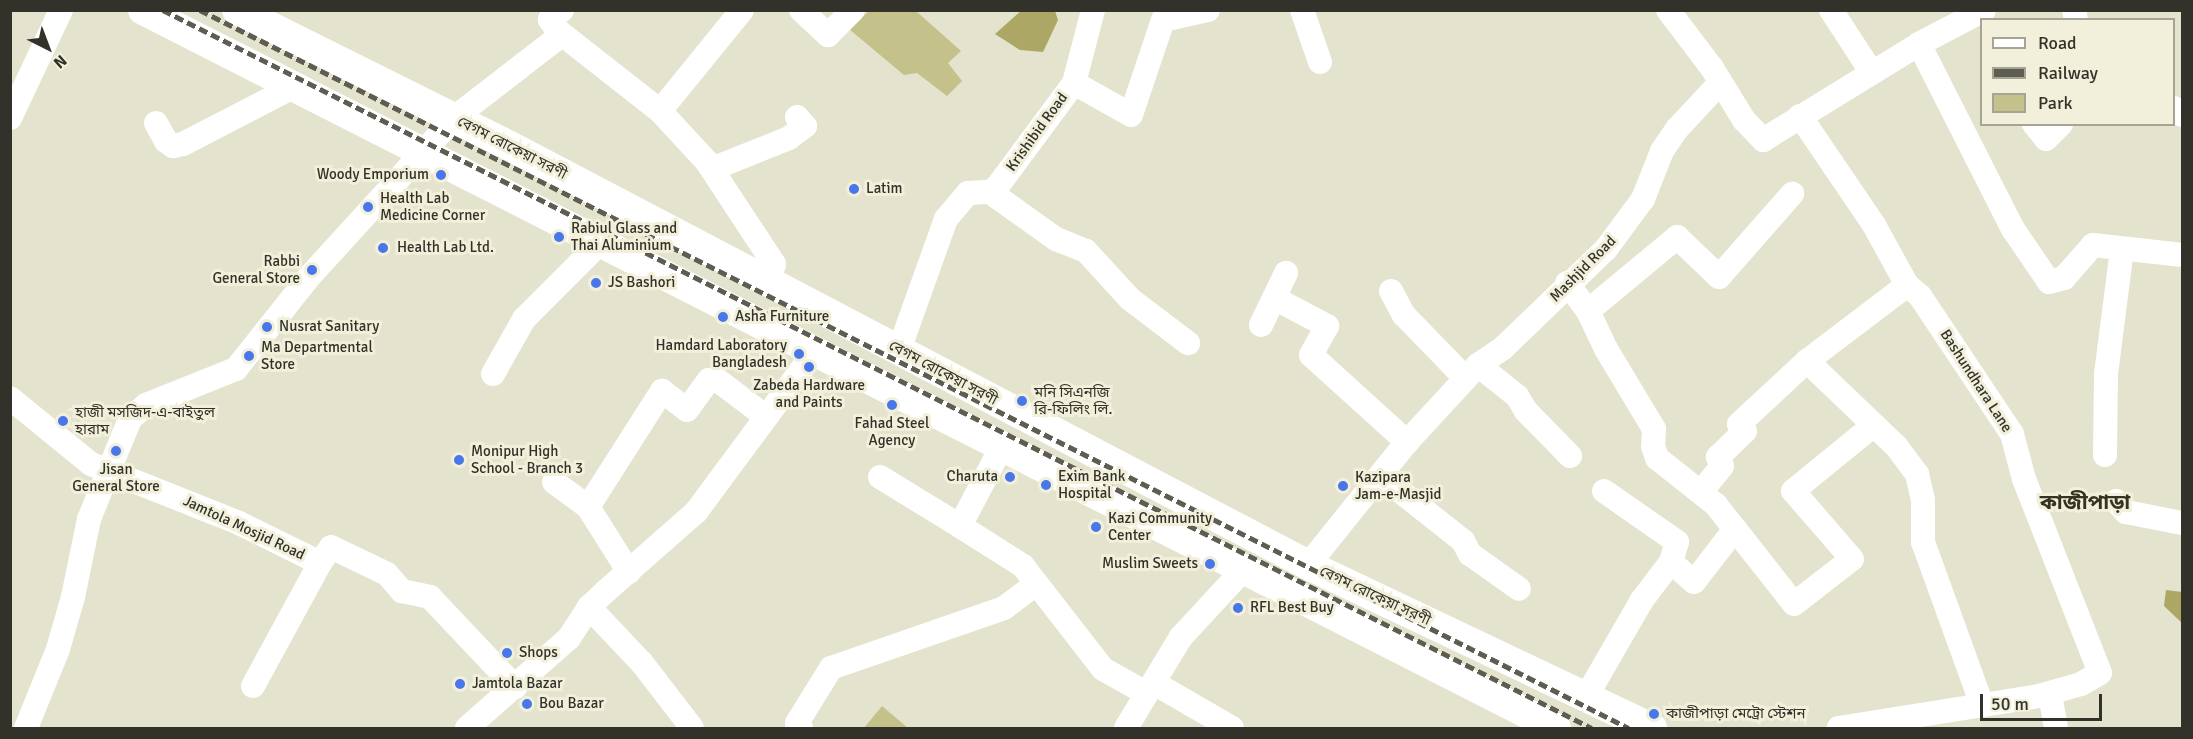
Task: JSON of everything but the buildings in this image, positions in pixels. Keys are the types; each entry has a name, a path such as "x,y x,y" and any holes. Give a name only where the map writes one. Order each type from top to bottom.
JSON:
{"main road":[{"path":"143,10 284,84 1003,444 1556,729"},
{"name":"বেগম রোকেয়া সরণী","path":"237,10 454,118 1308,565 1652,729"}],"street":[{"path":"10,118 61,10"},
{"path":"660,111 742,10"},
{"path":"801,10 828,35 853,10"},
{"path":"1074,83 1093,10"},
{"name":"Krishibid Road","path":"990,192 1074,83 1131,115 1163,20 1208,10"},
{"path":"1302,10 1320,62"},
{"path":"1668,10 1719,84 1762,140 1919,44 1984,10"},
{"path":"1831,10 1872,73"},
{"path":"26,729 58,649 74,597 89,519 106,470 130,419 146,405 236,369 308,278 454,118 555,40 553,18"},
{"path":"553,18 660,111 712,169 774,264 768,282"},
{"path":"1919,44 2013,229 2049,282 2064,278 2093,245 2182,255"},
{"path":"156,123 166,141 174,146 183,144 284,84"},
{"name":"Mashjid Road","path":"1308,565 1382,476 1407,442 1472,371 1503,348 1567,282 1606,249 1627,224 1643,199 1662,151 1677,129 1719,84"},
{"name":"Bashundhara Lane","path":"1800,116 1874,225 1907,285 1920,296 2012,435 2024,479 2100,673 2081,684 2050,694"},
{"path":"712,169 789,138 805,126 797,117"},
{"path":"2036,126 2046,139 2059,126"},
{"path":"899,350 946,219 968,193 990,192 1056,239 1086,251 1130,299 1188,343"},
{"path":"1588,311 1677,237 1719,277 1792,194"},
{"path":"493,374 524,319 600,243"},
{"path":"2105,455 2106,374 2121,249"},
{"path":"1261,325 1276,299 1286,273"},
{"path":"1567,282 1588,311 1654,429 1653,446 1657,458 1701,492 1735,530 1794,604 1852,559 1793,491 1875,425"},
{"path":"1701,492 1722,466 1718,457 1745,431 1739,424 1807,361 1907,285"},
{"path":"1391,291 1404,315 1472,371 1517,396 1526,411 1570,456"},
{"path":"1276,299 1327,326 1311,355 1407,442"},
{"path":"467,729 569,638 589,607 696,512 816,350"},
{"path":"1807,361 1875,425 1917,474 1923,500 1923,542 1982,705"},
{"path":"588,507 662,391 687,410 709,380 716,378 765,416"},
{"name":"Jamtola Mosjid Road","path":"10,398 91,464 239,523 320,563 331,547 387,574 402,591 430,597 515,687"},
{"path":"960,526 1003,444"},
{"path":"1382,476 1463,541 1470,554 1519,589"},
{"path":"880,477 1023,566 1103,669 1150,688 1232,729"},
{"path":"554,482 588,507 629,572"},
{"path":"1586,697 1642,600 1671,562 1677,542 1604,491"},
{"path":"2116,501 2126,512 2182,523"},
{"path":"1671,562 1694,582 1735,530"},
{"path":"253,686 299,609 320,563"},
{"path":"1126,729 1180,637 1244,569"},
{"path":"801,729 797,723 831,668 1004,608 1036,584"},
{"path":"589,607 642,663 692,729"},
{"path":"1839,729 2050,694 2056,729"}],"green space":[{"path":"869,11 916,11 961,51 948,63 962,81 947,96 917,73 904,75 849,29"},
{"path":"882,706 908,728 864,728"}],"shaded area":[{"path":"1022,10 1055,11 1058,20 1043,52 1020,50 995,34"},
{"path":"2166,590 2182,592 2182,623 2164,606"}],"railway":[{"path":"163,10 1592,728"},
{"path":"200,10 1629,728"}],"place":[{"name":"Woody Emporium","path":"441,175"},
{"name":"Latim","path":"854,189"},
{"name":"Health Lab Medicine Corner","path":"368,207"},
{"name":"Rabiul Glass and Thai Aluminium","path":"559,237"},
{"name":"Health Lab Ltd.","path":"383,248"},
{"name":"Rabbi General Store","path":"312,270"},
{"name":"JS Bashori","path":"596,283"},
{"name":"Asha Furniture","path":"723,317"},
{"name":"Nusrat Sanitary","path":"267,327"},
{"name":"Hamdard Laboratory Bangladesh","path":"799,354"},
{"name":"Ma Departmental Store","path":"249,356"},
{"name":"Zabeda Hardware and Paints","path":"809,367"},
{"name":"মনি সিএনজি রি-ফিলিং লি.","path":"1022,401"},
{"name":"Fahad Steel Agency","path":"892,405"},
{"name":"হাজী মসজিদ-এ-বাইতুল হারাম","path":"63,421"},
{"name":"Jisan General Store","path":"116,451"},
{"name":"Monipur High School - Branch 3","path":"459,460"},
{"name":"Charuta","path":"1010,477"},
{"name":"Exim Bank Hospital","path":"1046,485"},
{"name":"Kazipara Jam-e-Masjid","path":"1343,486"},
{"name":"Kazi Community Center","path":"1096,527"},
{"name":"Muslim Sweets","path":"1210,564"},
{"name":"RFL Best Buy","path":"1238,608"},
{"name":"Shops","path":"507,653"},
{"name":"Jamtola Bazar","path":"460,684"},
{"name":"Bou Bazar","path":"527,704"},
{"name":"কাজীপাড়া মেট্রো স্টেশন","path":"1654,714"}],"district":[{"name":"কাজীপাড়া","path":"2085,502"}]}
